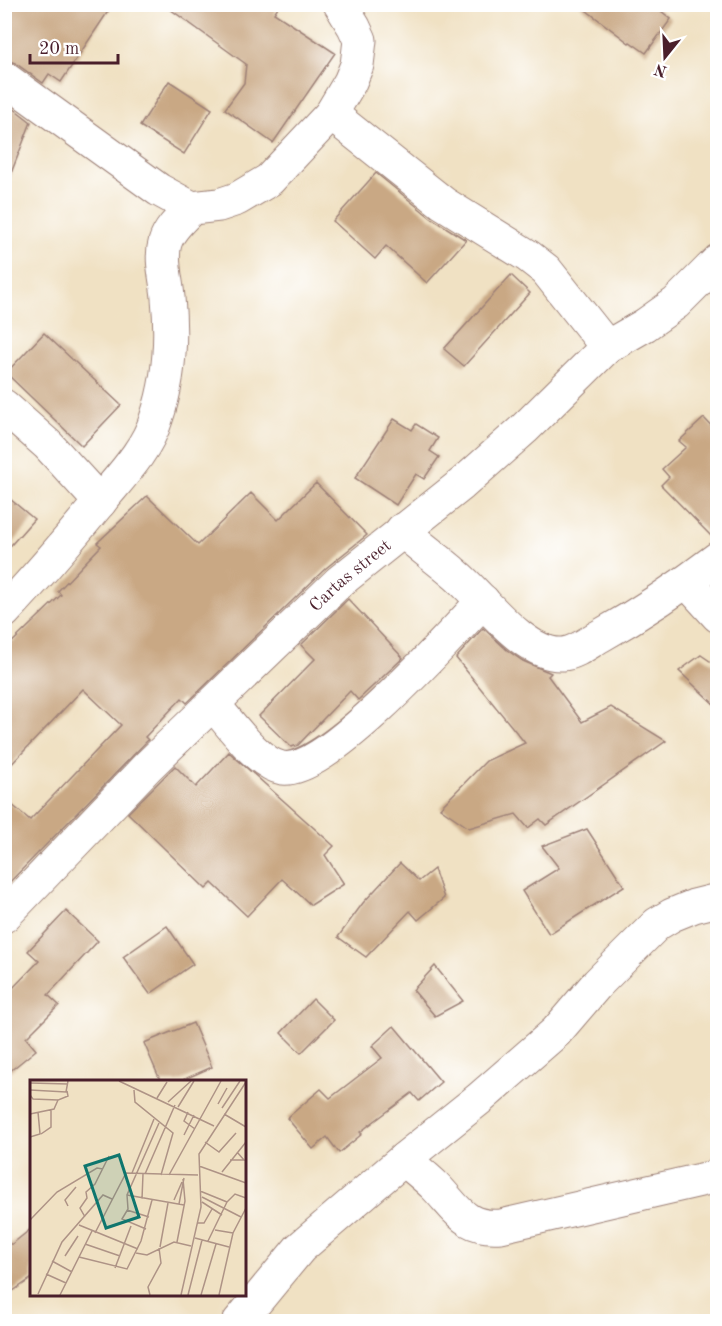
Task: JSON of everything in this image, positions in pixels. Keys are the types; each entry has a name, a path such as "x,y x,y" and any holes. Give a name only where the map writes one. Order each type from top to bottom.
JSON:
{"street":[{"path":"4,78 159,190 192,207 206,207 237,199 269,180 331,114 357,65 360,40 340,4"},
{"path":"331,114 443,203 546,270 607,347"},
{"path":"4,612 45,569 100,502 139,451 156,420 169,357 170,321 163,258 164,247 168,236 192,207"},
{"name":"Cartas street","path":"4,916 148,766 339,582 462,484 607,347 645,325 676,303 717,261"},
{"path":"4,406 48,446 100,502"},
{"path":"402,530 426,552 456,574 495,615 529,643 548,652 562,654 579,648 627,620 687,582 717,558"},
{"path":"687,582 717,616"},
{"path":"213,704 257,753 269,763 281,768 298,767 330,748 394,695 483,601"},
{"path":"239,1322 300,1248 556,1032 598,983 657,924 694,906 717,900"},
{"path":"404,1159 436,1187 466,1219 486,1227 501,1226 717,1176"}],"building":[{"path":"4,4 113,4 61,82 49,74 43,83 15,63 4,59"},
{"path":"163,4 280,4 274,13 335,53 273,143 225,109 244,83 246,64"},
{"path":"578,4 652,4 671,19 646,53 629,43"},
{"path":"169,81 212,109 184,154 140,126"},
{"path":"4,101 31,122 6,186 4,186"},
{"path":"376,173 431,218 466,240 427,283 386,246 375,259 333,221"},
{"path":"511,275 530,293 464,366 444,349"},
{"path":"44,333 121,405 82,446 6,373"},
{"path":"704,418 717,432 717,540 661,485 669,477 662,469 686,447 679,441"},
{"path":"394,419 412,430 416,424 438,438 430,451 439,457 424,479 416,474 396,505 355,478"},
{"path":"316,483 367,535 326,568 187,703 182,698 145,737 148,740 4,888 4,798 30,820 121,725 83,689 4,772 4,650 61,595 58,591 101,546 97,543 147,496 198,545 251,493 278,520"},
{"path":"4,494 34,519 4,553"},
{"path":"348,599 403,658 358,700 350,691 298,745 291,747 259,716 315,659 301,645"},
{"path":"483,628 523,661 551,673 548,676 582,722 611,707 666,741 546,825 540,819 528,828 516,814 469,828 440,808 486,761 525,743 456,658"},
{"path":"701,655 717,666 717,707 679,671"},
{"path":"229,752 334,846 325,855 344,884 311,905 282,879 247,916 212,883 206,889 128,813 175,766 196,787"},
{"path":"587,829 624,886 549,934 522,891 559,868 542,846"},
{"path":"400,863 419,881 434,869 444,898 418,920 410,911 366,957 338,937 363,903"},
{"path":"66,911 98,941 48,995 59,1005 26,1038 36,1050 4,1076 4,997 39,961 28,951"},
{"path":"167,926 193,964 150,994 123,957"},
{"path":"435,966 463,1001 435,1016 413,990"},
{"path":"313,999 334,1020 301,1053 281,1033"},
{"path":"193,1023 212,1067 183,1080 160,1080 144,1043"},
{"path":"394,1026 441,1082 419,1101 412,1093 360,1132 362,1134 339,1153 327,1137 313,1149 287,1118 321,1089 330,1098 382,1058 372,1046"},
{"path":"30,1230 30,1279 4,1297 4,1244 12,1244"}]}
